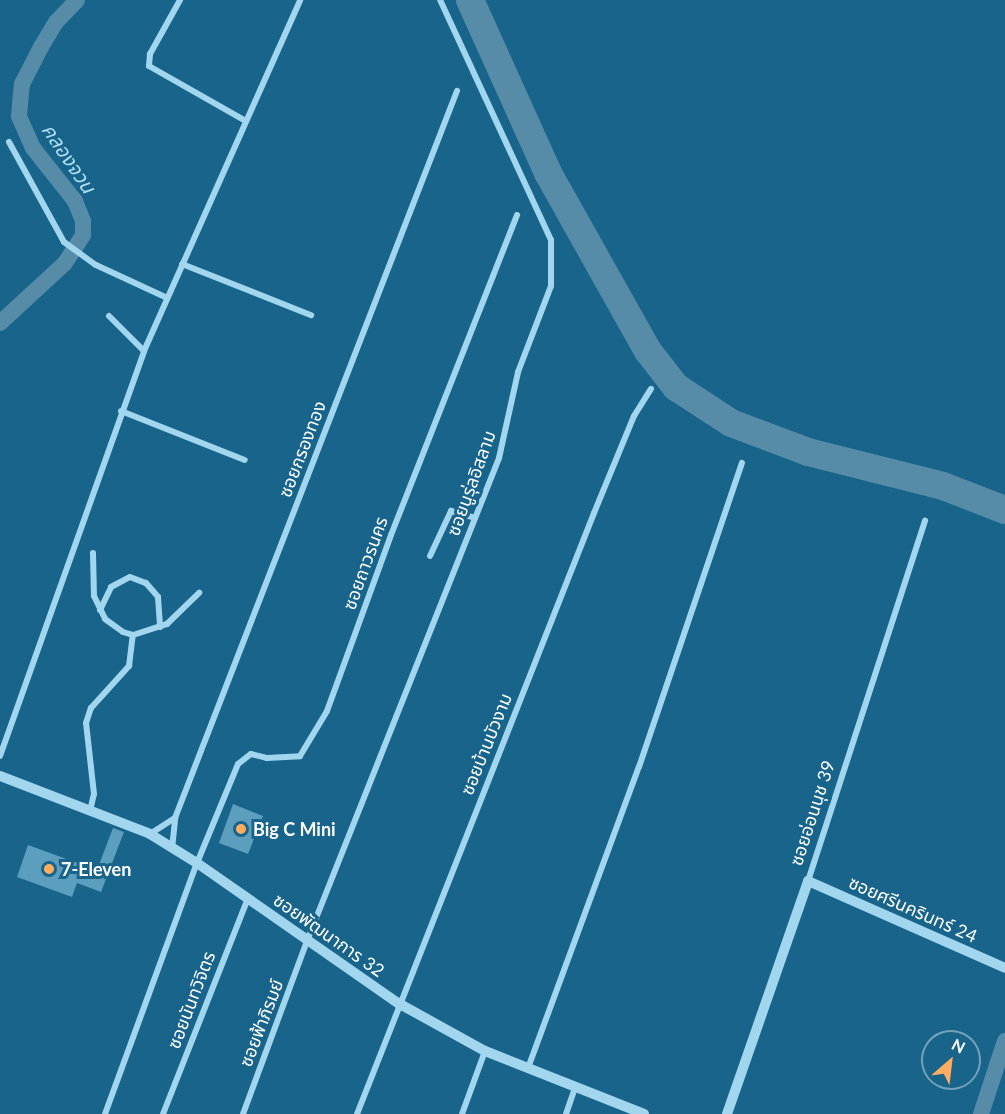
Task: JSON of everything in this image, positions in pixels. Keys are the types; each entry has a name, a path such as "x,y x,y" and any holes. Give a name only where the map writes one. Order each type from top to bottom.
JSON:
{"street":[{"path":"180,0 150,54 149,66 244,120"},
{"path":"0,756 144,351 244,120 300,0"},
{"name":"ซอยนูรุ่ลอิสลาม","path":"307,941 499,458 518,372 552,286 554,268 551,240 541,213 440,0"},
{"name":"ซอยกรองทอง","path":"172,849 175,818 457,91"},
{"path":"9,142 64,242 82,256 167,298"},
{"name":"ซอยถาวรนคร","path":"197,863 238,764 251,754 267,758 300,756 323,719 517,215"},
{"path":"182,264 310,315"},
{"path":"109,316 144,351"},
{"name":"ซอยบ้านบัวงาม","path":"357,1114 398,1004 634,416 651,389"},
{"path":"121,411 245,460"},
{"path":"528,1068 639,767 742,463"},
{"path":"430,556 451,511 475,518"},
{"name":"ซอยอ่อนนุช 39","path":"726,1114 808,881 925,521"},
{"path":"93,553 91,582 100,610 115,627 133,635 160,627 176,619 199,593"},
{"path":"100,610 111,586 130,577 146,583 158,597 160,627"},
{"path":"90,810 94,794 86,723 91,708 129,666 133,635"},
{"name":"ซอยพัฒนาการ 32","path":"0,776 150,834 197,863 398,1004 485,1051 644,1114"},
{"path":"150,834 175,818"},
{"path":"105,1114 197,863"},
{"name":"ซอยศรีนครินทร์ 24","path":"808,881 1005,968"},
{"name":"ซอยนันทวิจิตร","path":"163,1114 248,898"},
{"name":"ซอยฟ้าภิรมย์","path":"243,1114 307,941"},
{"path":"462,1114 485,1051"},
{"path":"566,1114 575,1088"}],"building":[{"name":"Big C Mini","path":"233,804 263,816 248,854 219,843"},
{"path":"113,828 124,832 101,892 77,883 72,897 17,877 28,845 97,870"}],"waterway":[{"name":"คลองจวน","path":"0,323 65,263 83,235 83,221 75,201 33,148 19,116 22,84 56,22 77,0"},
{"path":"470,0 548,173 648,351 676,387 731,423 808,452 943,486 1005,510"},
{"path":"981,1114 1005,1041"}],"place":[{"name":"Big C Mini","path":"241,829"},
{"name":"7-Eleven","path":"49,869"}]}
